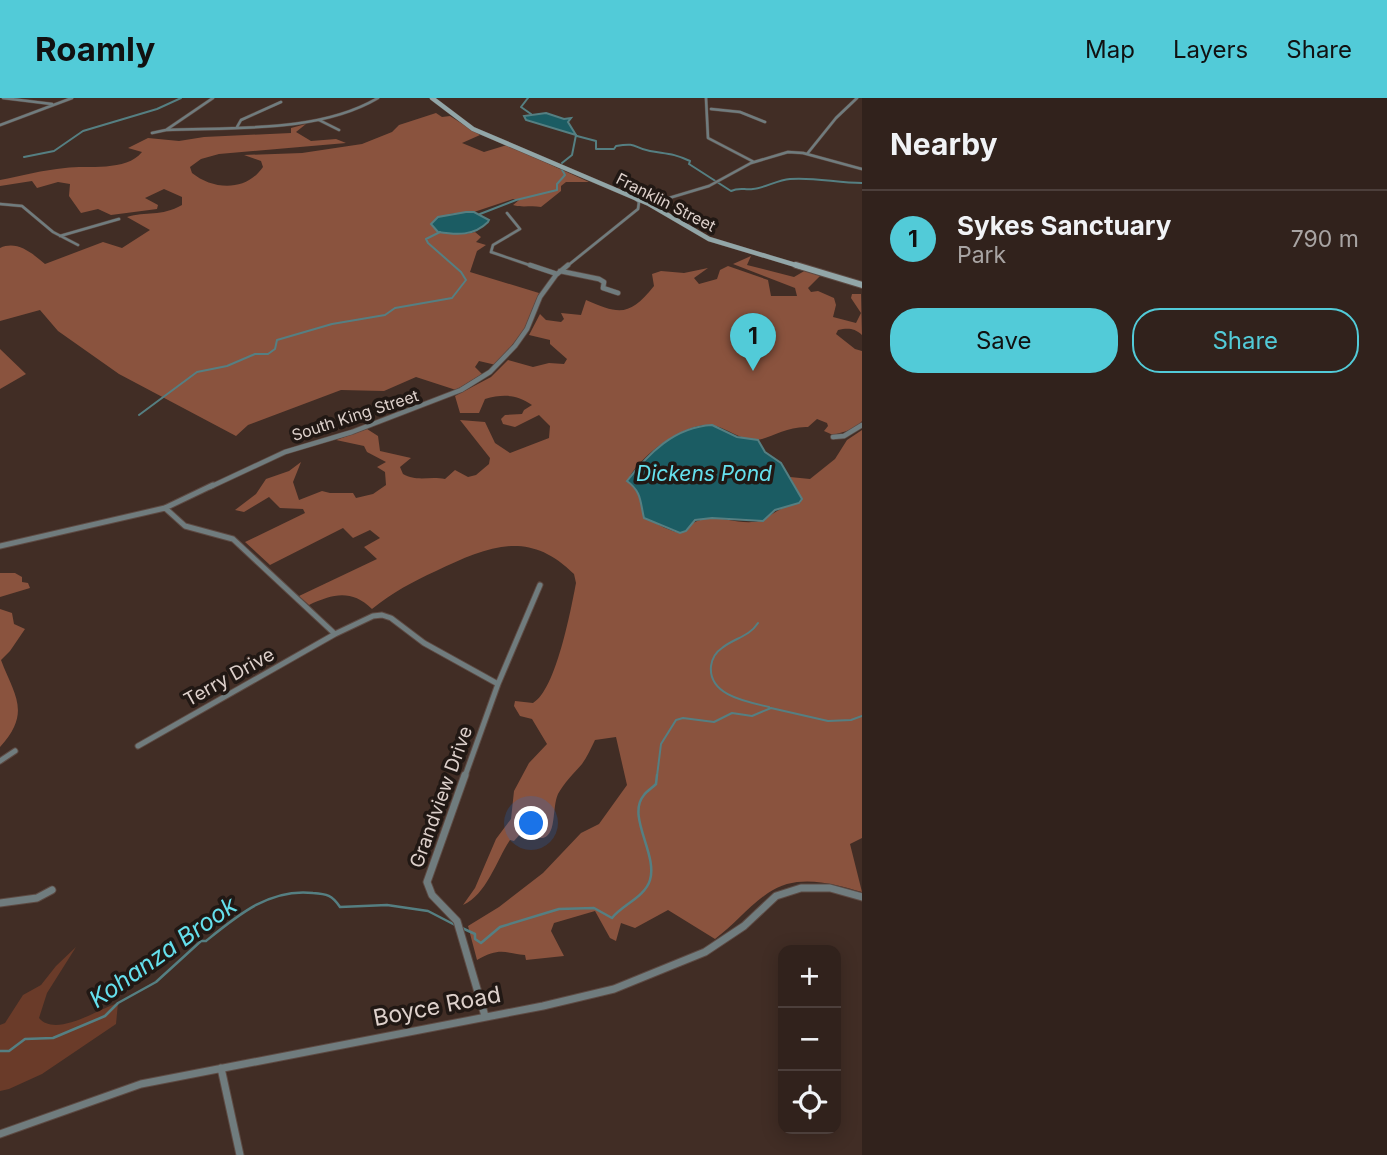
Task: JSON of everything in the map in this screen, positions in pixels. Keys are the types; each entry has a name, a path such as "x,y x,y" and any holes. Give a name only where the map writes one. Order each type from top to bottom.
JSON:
{"main road":[{"name":"Franklin Street","path":"432,98 463,123 481,133 649,204 718,242 862,285"}],"street":[{"path":"3,98 55,105"},
{"path":"0,125 72,98"},
{"path":"166,130 213,98"},
{"path":"152,133 166,130 288,125 319,120 378,98"},
{"path":"706,98 711,109 706,132 708,138 754,162"},
{"path":"807,155 836,118 857,98"},
{"path":"237,127 241,120 281,102"},
{"path":"711,109 740,112 765,122"},
{"path":"319,120 339,130"},
{"path":"649,204 715,183 754,162 788,152 862,169"},
{"name":"South King Street","path":"0,546 165,508 285,452 352,432 435,401 477,380 498,365 523,336 540,298 559,273 638,209 639,202 634,198"},
{"path":"0,204 22,206 44,226 78,245"},
{"path":"507,213 520,229 492,245 491,252 559,273 598,279 604,282 603,288 618,293"},
{"path":"60,236 119,219"},
{"path":"833,437 845,436 862,425"},
{"path":"165,508 185,526 233,539 335,634"},
{"name":"Grandview Drive","path":"485,1016 457,921 432,895 427,882 498,684 540,584"},
{"name":"Terry Drive","path":"138,746 335,634 373,616 382,615 424,643 498,684"},
{"path":"0,761 15,751"},
{"name":"Boyce Road","path":"0,1134 141,1084 543,1006 639,980 715,947 744,926 776,896 801,888 830,888 862,897"},
{"path":"0,903 37,898 52,890"},
{"path":"221,1068 240,1155"}],"shaded area":[{"path":"436,113 442,117 450,116 480,135 462,143 484,152 507,145 589,182 566,182 561,186 561,191 541,207 513,205 519,200 513,199 474,212 449,214 465,234 475,232 481,237 476,242 486,245 477,251 470,272 539,293 524,330 496,365 479,361 475,367 482,374 456,390 416,377 384,391 341,390 248,425 236,436 119,374 58,331 40,310 0,321 0,248 18,247 30,252 45,264 103,242 122,248 150,230 127,217 174,209 182,205 182,197 164,189 145,198 158,205 157,209 111,215 98,209 81,213 69,196 70,184 58,182 37,188 32,181 0,186 0,180 57,169 126,163 142,152 128,148 148,138 179,141 204,137 291,133 291,128 306,124 296,132 311,141 336,139 346,143 219,154 201,159 190,167 192,173 200,179 229,186 248,181 263,167 261,161 244,155 302,153 362,144 392,132 399,125"},
{"path":"751,256 747,265 794,277 806,270 821,275 808,288 811,292 818,291 834,298 836,305 833,317 856,323 861,313 851,298 852,294 861,294 862,335 848,329 838,330 836,334 855,349 862,351 862,421 857,428 833,435 824,431 827,423 817,419 808,427 793,428 756,440 743,438 715,426 699,426 665,442 644,459 630,476 643,503 642,511 669,530 680,533 699,520 708,518 754,522 800,503 802,499 790,477 810,479 835,459 847,440 862,430 862,838 850,844 862,892 826,883 790,883 761,898 715,939 668,910 635,928 621,923 616,941 610,938 595,911 554,923 551,931 564,956 526,960 525,955 501,952 477,960 468,926 499,907 543,873 581,833 599,824 627,785 616,737 595,740 582,764 558,794 549,834 543,838 523,831 514,841 510,840 485,885 463,905 475,888 496,839 511,819 514,791 529,763 547,744 532,719 520,716 514,706 515,701 533,703 549,682 566,629 576,583 574,574 540,551 507,546 490,549 436,571 387,597 372,609 357,598 342,595 309,605 299,596 377,559 364,547 380,538 370,530 353,538 343,528 270,565 245,542 305,513 303,509 280,508 269,497 244,512 235,510 256,494 266,479 289,471 301,462 293,482 299,500 322,491 353,493 356,498 373,494 386,485 385,472 377,467 386,462 367,452 364,446 336,440 367,429 378,436 380,451 411,458 400,467 403,474 418,478 445,479 455,470 468,477 476,475 489,464 490,458 460,420 485,422 495,443 510,453 549,438 550,426 539,415 515,427 503,424 501,419 505,415 522,414 532,405 520,399 509,396 492,397 485,399 479,413 460,413 455,396 491,377 508,360 533,367 549,363 564,364 567,359 550,344 550,340 529,335 540,314 546,320 561,322 564,319 561,313 581,315 586,300 608,308 624,310 638,303 654,286 652,274 661,271 684,273 708,268 694,278 699,284 717,279 720,270 728,266 768,280 771,296 797,296 795,288 733,264"},
{"path":"0,349 26,374 0,389"},
{"path":"0,573 15,573 22,577 22,582 28,583 30,588 0,597"},
{"path":"0,609 12,613 14,624 25,629 1,660 15,694 18,713 10,735 0,747"},
{"path":"76,947 47,993 39,1018 46,1023 66,1024 118,1003 116,1024 42,1074 0,1091 0,1025 5,1023 23,995 41,985"}],"water":[{"path":"546,113 564,119 571,118 568,122 576,135 526,120 524,116"},
{"path":"474,212 489,220 477,230 458,234 438,232 431,224 438,217"},
{"name":"Dickens Pond","path":"712,425 737,437 758,440 765,452 781,463 802,499 799,503 775,510 763,521 712,518 695,520 686,531 680,533 644,518 638,493 627,481 653,452 674,436"}],"waterway":[{"path":"24,157 54,151 83,131 157,109 181,98"},
{"name":"Kohanza Brook","path":"528,98 521,107 531,114"},
{"path":"562,163 572,155 576,135"},
{"name":"Kohanza Brook","path":"577,136 596,141 596,149 614,149 616,146 628,145 679,156 731,191 758,188 790,179 862,183"},
{"path":"480,214 516,200 557,190 557,184 565,175 561,168"},
{"path":"139,415 197,372 227,366 255,354 268,354 275,349 277,340 332,324 385,315 395,308 452,298 466,280 461,272 428,243 426,239 440,232"},
{"path":"758,623 718,652 711,666 712,676 722,691 731,696 769,707"},
{"name":"Kohanza Brook","path":"657,776 661,744 676,720 683,718 714,722 732,713 752,716 771,708 828,721 851,720 862,716"},
{"name":"Kohanza Brook","path":"462,928 475,934 475,939 481,943 500,927 559,909 594,908 612,918 638,896 650,880 650,859 638,813 639,804 656,784 657,775"},
{"name":"Kohanza Brook","path":"0,1051 9,1051 25,1039 53,1038 105,1016 118,1003 156,982 201,941 206,941 255,905 283,895 322,894 332,898 340,907 387,905 428,911 457,926"}],"place":[{"name":"Sykes Sanctuary","path":"753,371"}]}
